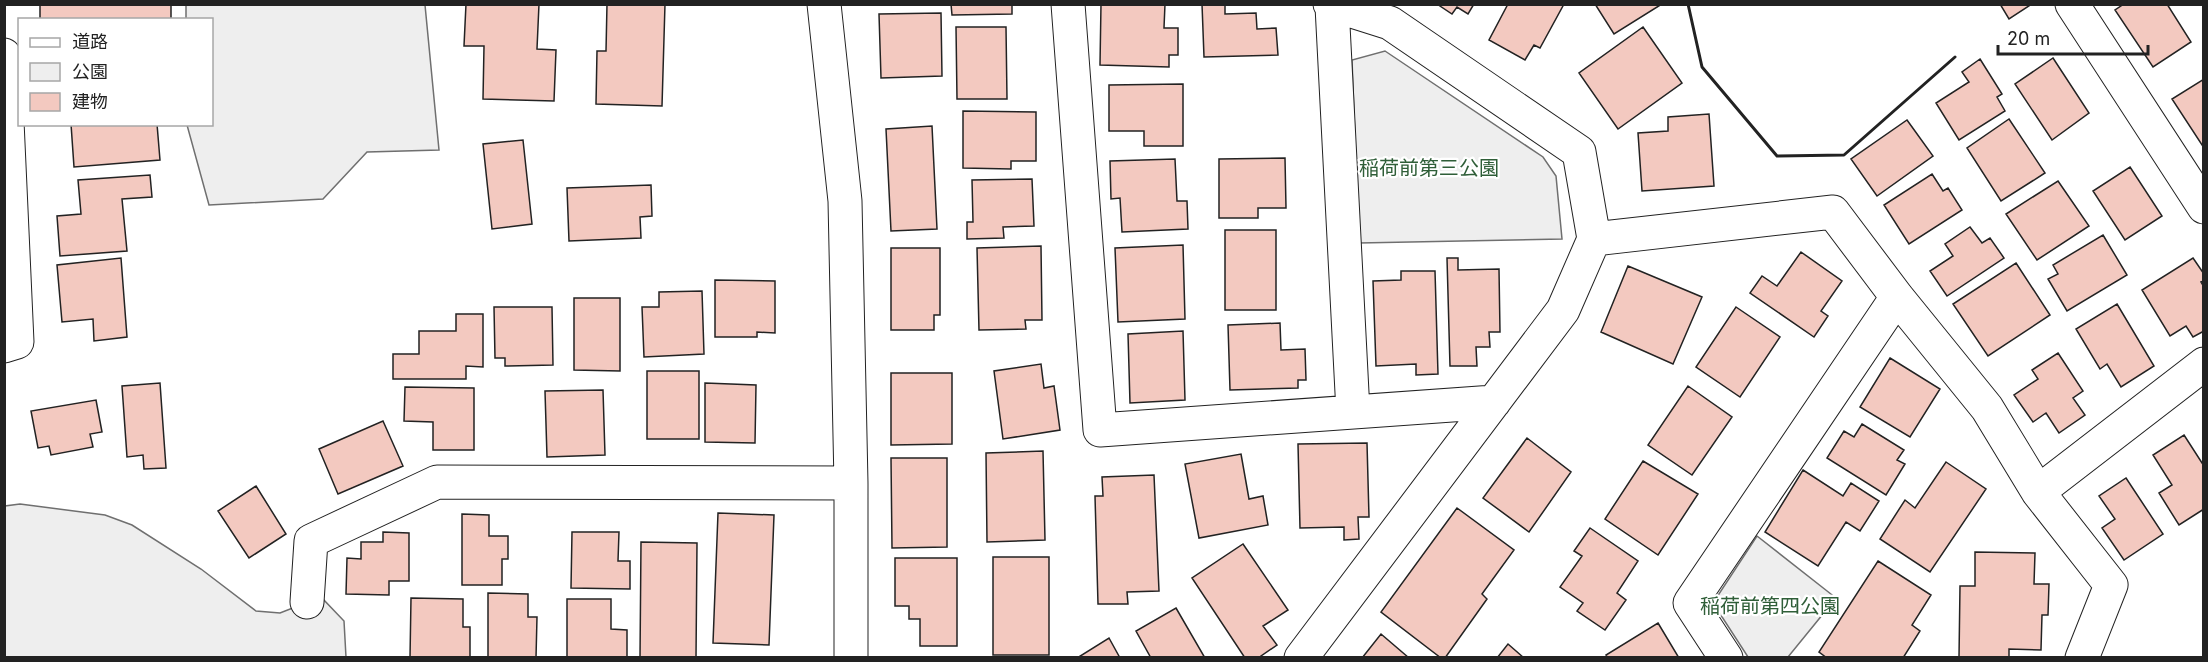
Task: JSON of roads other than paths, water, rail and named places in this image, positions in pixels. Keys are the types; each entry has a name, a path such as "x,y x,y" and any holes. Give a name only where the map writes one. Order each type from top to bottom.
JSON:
{"street":[{"path":"824,4 845,201 851,483 851,657"},
{"path":"1068,4 1100,430 1494,402"},
{"path":"2072,4 2204,207"},
{"path":"1301,657 1563,310 1594,239 1579,152 1390,23 1331,5 1353,412"},
{"path":"4,55 17,342 4,346"},
{"path":"1594,239 1833,212 1897,297 1987,408 2038,492 2111,585 2082,657"},
{"path":"1726,657 1690,603 1897,297"},
{"path":"2038,492 2204,364"},
{"path":"307,602 311,541 437,482 851,483"}],"park label":[{"name":"稲荷前第三公園","path":"1429,168"},
{"name":"稲荷前第四公園","path":"1770,606"}]}
